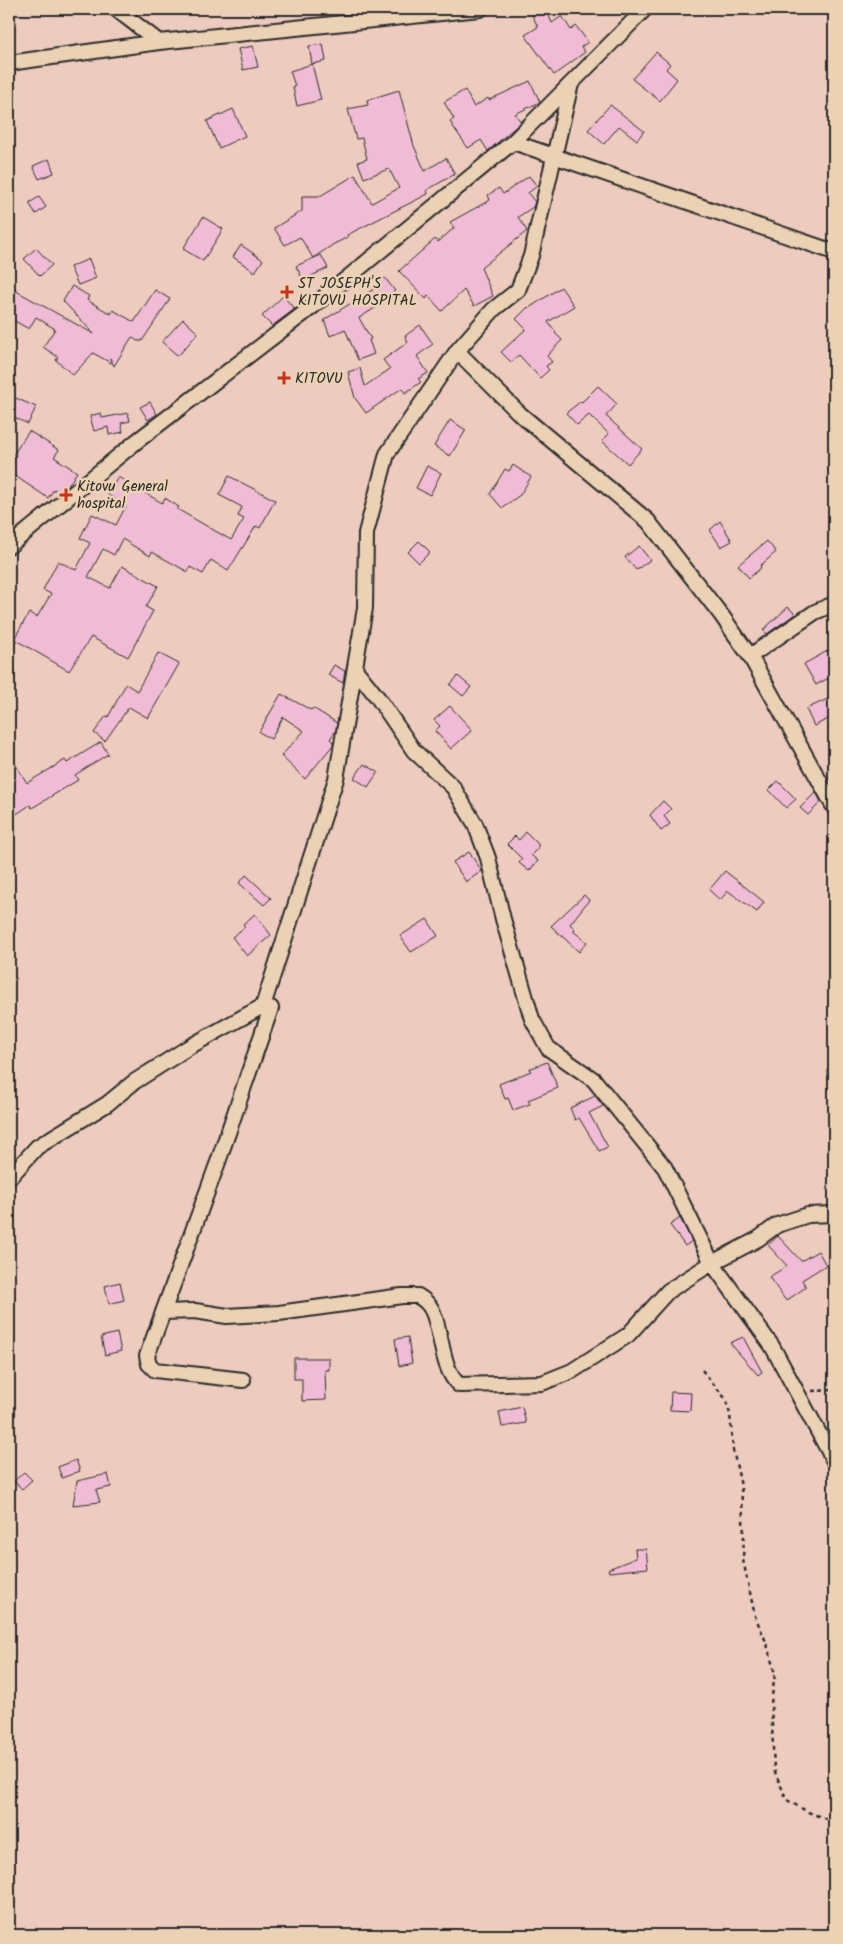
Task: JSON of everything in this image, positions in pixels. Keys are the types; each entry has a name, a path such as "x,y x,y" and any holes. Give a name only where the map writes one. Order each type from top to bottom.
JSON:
{"street":[{"path":"116,9 159,42"},
{"path":"9,63 159,42 480,9"},
{"path":"9,546 137,441 312,307 513,142 646,9"},
{"path":"263,1006 336,779 365,608 366,533 387,454 457,351 494,309 518,290 531,256 571,84"},
{"path":"513,142 834,252"},
{"path":"457,351 520,414 648,521 722,616 750,656 834,807"},
{"path":"750,656 815,612 834,604"},
{"path":"355,669 378,698 414,751 453,787 475,824 488,858 503,919 532,1019 548,1048 594,1080 665,1168 712,1263 772,1346 798,1391 834,1461"},
{"path":"9,1178 37,1147 107,1104 134,1082 189,1047 263,1006 271,1008 218,1162 147,1356 149,1364 155,1370 242,1380"},
{"path":"163,1312 195,1311 227,1316 279,1314 402,1296 418,1296 432,1309 442,1348 454,1380 459,1385 542,1383 572,1371 628,1335 668,1291 712,1263 758,1239 777,1224 808,1215 834,1214"}],"path":[{"path":"702,1370 725,1398 730,1414 733,1450 741,1486 744,1535 743,1560 755,1616 775,1674 771,1703 774,1770 787,1800 808,1812 834,1822"},
{"path":"798,1391 834,1390"}],"building":[{"path":"546,9 552,23 562,16 571,30 576,26 588,42 581,47 585,52 554,75 525,35 538,27 532,15"},
{"path":"323,44 326,61 312,64 309,46"},
{"path":"253,46 258,67 243,70 238,49"},
{"path":"656,52 670,64 666,69 677,79 660,101 632,79"},
{"path":"312,64 321,100 297,106 293,87 295,86 290,71"},
{"path":"530,81 540,102 515,114 521,122 488,151 481,140 468,148 452,125 450,121 454,119 444,102 465,90 474,107 488,98 489,100"},
{"path":"399,90 414,146 425,171 446,158 455,174 427,190 428,194 347,235 348,237 313,258 300,237 285,245 274,228 302,211 302,196 320,196 355,175 372,203 399,188 389,169 364,178 358,162 367,159 362,138 356,139 348,109 368,105 367,100"},
{"path":"610,105 644,131 637,140 619,126 604,144 588,130"},
{"path":"233,109 245,136 219,148 207,121"},
{"path":"49,159 54,173 39,179 33,166"},
{"path":"529,176 537,186 528,193 535,202 533,207 518,217 527,231 481,268 493,296 474,306 464,290 442,311 428,296 426,299 399,271 435,239 438,242 454,228 450,222 490,200 488,195 499,188 503,194"},
{"path":"39,197 46,207 36,214 29,203"},
{"path":"203,217 223,229 203,261 183,249"},
{"path":"241,245 263,260 255,272 233,257"},
{"path":"36,248 52,265 40,276 24,259"},
{"path":"321,255 328,268 303,280 296,266"},
{"path":"89,259 96,278 78,285 70,267"},
{"path":"385,278 395,291 382,301 383,303 359,318 371,339 369,340 374,354 358,360 345,329 330,336 324,320 377,287 376,285"},
{"path":"72,286 89,296 87,300 111,314 113,310 134,322 155,290 170,299 142,341 137,341 132,337 114,366 110,358 111,363 93,353 73,375 56,360 58,357 43,347 55,329 36,317 29,329 9,318 9,287 94,334 63,301"},
{"path":"561,287 574,306 548,322 562,340 547,356 552,362 546,366 549,370 540,378 519,355 511,362 501,352 526,329 516,319 528,307"},
{"path":"283,296 295,309 272,326 262,316"},
{"path":"183,319 198,333 178,356 162,342"},
{"path":"420,325 433,344 417,356 428,373 418,379 421,382 405,393 402,388 366,413 355,398 348,372 360,368 365,386 390,369 383,360 408,342 405,336"},
{"path":"598,386 617,404 606,416 642,449 628,464 602,441 609,434 589,415 577,425 566,413 582,402"},
{"path":"9,395 36,407 28,424 9,415"},
{"path":"150,402 157,414 148,420 140,407"},
{"path":"101,413 102,418 128,413 130,421 121,423 123,432 109,435 108,427 94,431 90,416"},
{"path":"450,420 466,430 450,456 434,446"},
{"path":"29,431 59,450 54,457 77,472 68,486 60,493 54,489 48,498 9,472 9,461"},
{"path":"513,465 531,477 520,495 502,508 490,494 505,469 509,471"},
{"path":"427,466 441,473 430,495 416,488"},
{"path":"229,476 275,500 260,528 256,526 228,571 211,560 203,574 190,567 188,572 152,552 150,556 122,539 114,555 103,549 88,577 110,588 122,566 158,586 146,607 153,611 128,657 91,637 69,671 14,639 29,613 37,617 51,594 43,590 58,561 76,570 90,543 80,538 92,514 116,525 126,506 108,495 118,477 162,503 165,498 179,507 177,509 231,540 244,519 238,516 242,507 219,495"},
{"path":"720,521 732,541 721,547 710,530"},
{"path":"419,541 430,552 419,563 408,552"},
{"path":"767,541 776,552 749,578 738,565"},
{"path":"639,546 650,560 636,570 625,557"},
{"path":"788,607 795,614 767,634 763,630"},
{"path":"831,649 834,656 834,675 816,685 804,664"},
{"path":"158,653 179,664 148,718 129,707 105,741 94,733 106,716 108,717 126,684 137,691"},
{"path":"334,665 345,671 343,683 328,675"},
{"path":"458,676 471,687 463,696 450,685"},
{"path":"281,694 311,710 313,708 337,723 336,730 330,739 333,745 305,779 281,756 304,731 283,717 271,739 259,732"},
{"path":"834,696 834,716 814,726 806,709"},
{"path":"450,706 472,730 451,749 435,731 440,726 434,720"},
{"path":"101,742 108,754 75,775 78,780 32,808 30,805 9,819 9,754 27,783 65,760 67,763"},
{"path":"364,764 378,772 368,787 354,778"},
{"path":"778,781 796,799 786,808 769,790"},
{"path":"816,792 821,802 808,815 800,808"},
{"path":"663,801 671,809 664,816 670,824 661,831 650,815"},
{"path":"526,832 538,844 538,848 531,855 538,861 529,871 519,863 522,859 507,844 515,836 519,840"},
{"path":"469,852 482,871 466,882 453,862"},
{"path":"725,871 764,902 757,912 728,891 720,900 709,890"},
{"path":"246,875 271,898 264,905 239,883"},
{"path":"584,895 589,900 570,924 575,929 573,931 587,942 579,952 551,926"},
{"path":"255,914 271,935 247,956 232,937 245,927 243,924"},
{"path":"427,919 438,936 411,952 400,936"},
{"path":"547,1062 558,1088 528,1100 530,1104 513,1110 508,1098 505,1099 499,1084 531,1071 529,1069"},
{"path":"595,1096 603,1106 589,1113 608,1147 599,1151 579,1118 575,1120 570,1108"},
{"path":"680,1218 692,1241 685,1246 670,1225"},
{"path":"778,1236 801,1261 818,1251 826,1265 802,1280 806,1287 786,1301 769,1277 787,1266 768,1245"},
{"path":"120,1282 124,1300 109,1304 105,1286"},
{"path":"117,1333 121,1351 105,1355 101,1337"},
{"path":"408,1337 412,1363 399,1366 395,1339"},
{"path":"743,1337 762,1372 758,1375 730,1343"},
{"path":"294,1358 329,1358 329,1370 325,1370 326,1400 302,1401 302,1379 294,1379"},
{"path":"671,1392 691,1393 690,1411 670,1410"},
{"path":"522,1407 526,1423 502,1427 499,1412"},
{"path":"76,1460 80,1471 62,1478 58,1467"},
{"path":"24,1472 32,1480 22,1489 14,1481"},
{"path":"108,1474 111,1487 96,1490 100,1502 73,1505 77,1481"},
{"path":"635,1549 646,1549 648,1568 609,1572 608,1569 636,1558"}],"place":[{"name":"ST JOSEPH'S KITOVU HOSPITAL","path":"287,292"},
{"name":"KITOVU","path":"284,378"},
{"name":"Kitovu General hospital","path":"66,495"}]}
